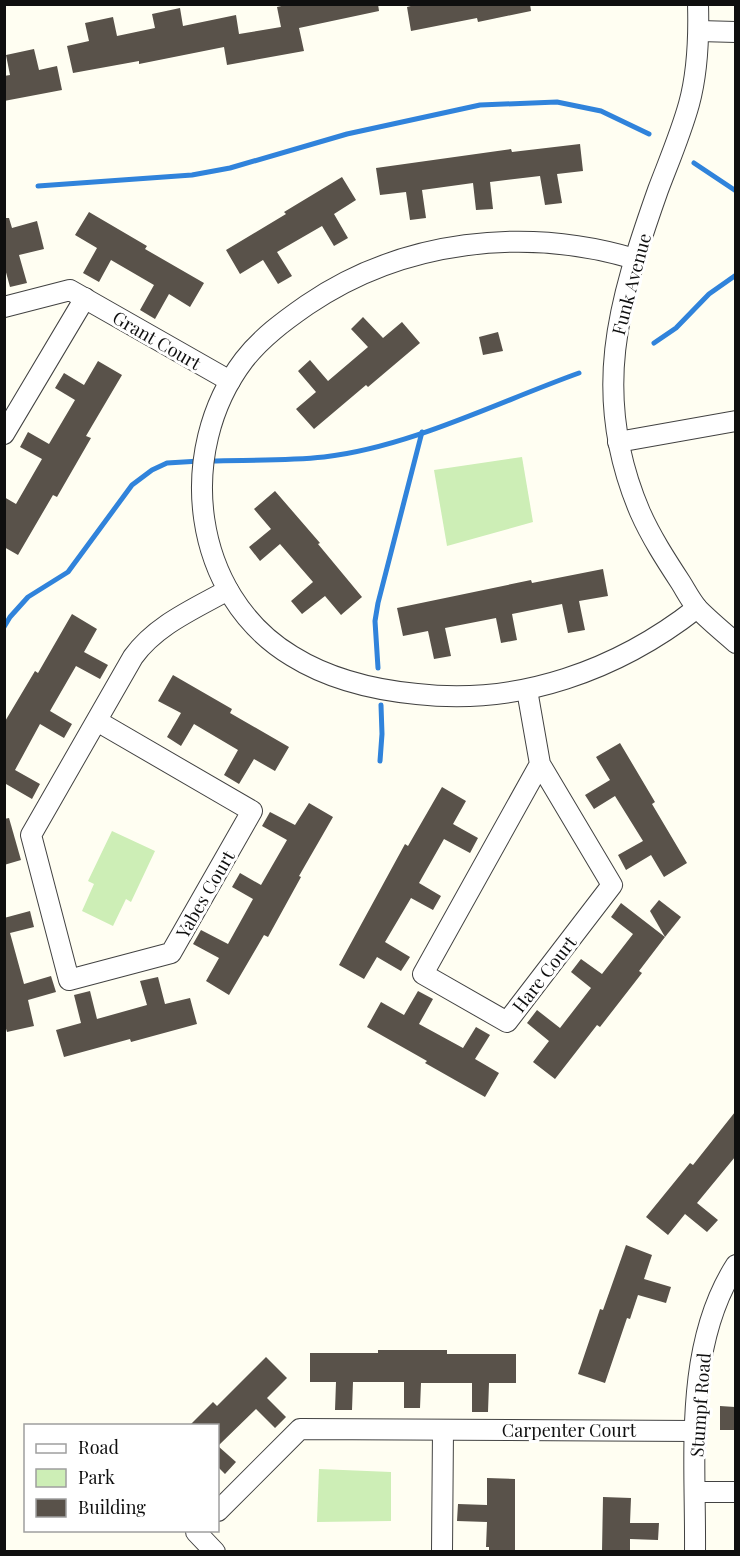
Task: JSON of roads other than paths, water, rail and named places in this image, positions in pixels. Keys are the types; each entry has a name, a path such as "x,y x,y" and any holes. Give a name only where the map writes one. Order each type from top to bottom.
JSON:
{"street":[{"name":"Funk Avenue","path":"698,4 698,58 689,103 622,304 615,345 614,401 618,442 625,471 645,522 660,551 697,608 735,643"},
{"path":"699,31 735,32"},
{"path":"635,260 567,245 506,241 445,247 378,267 346,281 293,314 258,344 230,381 214,417 205,446 200,491 208,540 220,577 228,590 252,623 278,647 303,662 339,678 388,690 433,696 484,695 527,690 575,676 622,657 664,632 697,608"},
{"name":"Grant Court","path":"4,307 70,290 230,381"},
{"path":"4,434 85,298"},
{"path":"618,442 735,421"},
{"name":"Yabes Court","path":"97,721 252,811 171,953 69,980 31,834 133,657 143,644 161,628 228,590"},
{"name":"Hare Court","path":"527,690 540,764 612,885 507,1022 423,974 540,764"},
{"name":"Stumpf Road","path":"695,1551 697,1394 705,1337 717,1298 735,1265"},
{"name":"Carpenter Court","path":"219,1510 300,1429 696,1431"},
{"path":"442,1551 443,1430"},
{"path":"696,1492 735,1492"},
{"path":"197,1532 215,1551"}],"waterway":[{"path":"38,186 192,175 230,168 347,134 480,105 557,102 601,111 649,134"},
{"path":"694,163 736,191"},
{"path":"654,343 676,328 709,294 736,275"},
{"path":"210,461 281,460 356,452 421,434 579,373"},
{"path":"378,668 375,621 378,603 422,432"},
{"path":"4,627 28,597 68,572 132,485 152,470 167,463 200,461"},
{"path":"380,761 381,705"}]}
